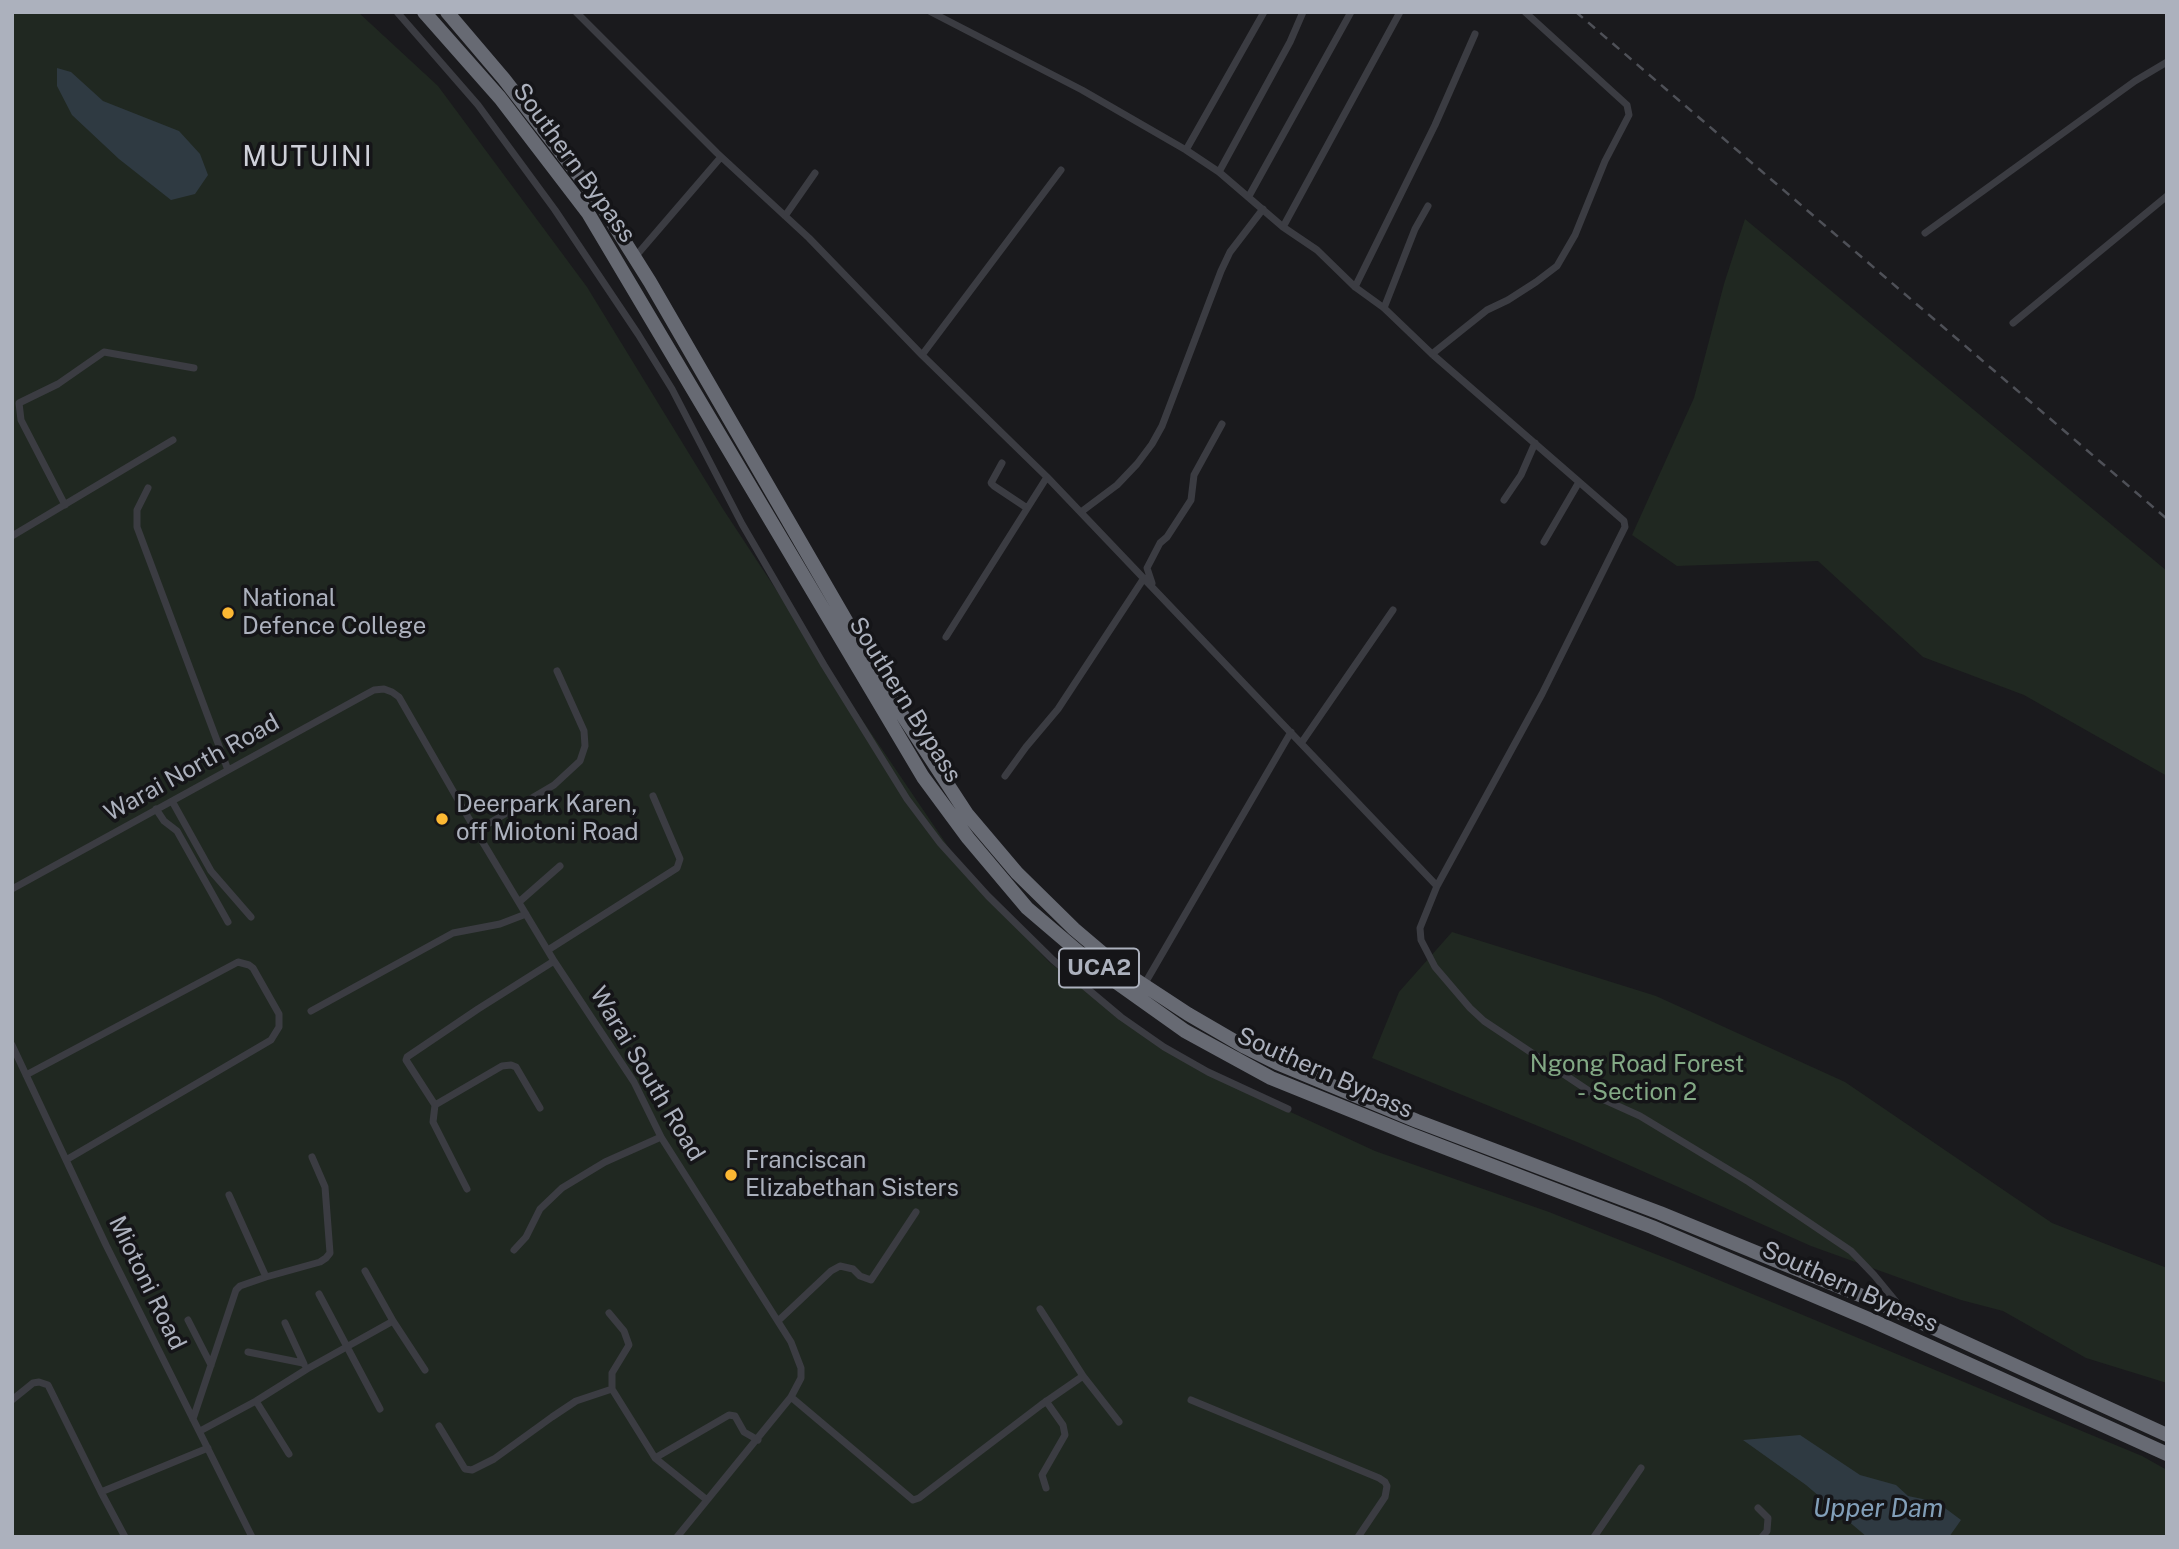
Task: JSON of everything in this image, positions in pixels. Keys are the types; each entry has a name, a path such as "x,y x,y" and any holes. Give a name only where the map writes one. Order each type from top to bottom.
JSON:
{"highway":[{"name":"Southern Bypass","path":"424,12 500,98 588,213 923,777 968,838 1027,908 1102,972 1185,1031 1271,1079 1665,1232 1871,1320 2167,1454"},
{"name":"Southern Bypass","path":"447,12 554,142 601,204 881,681 967,814 1017,873 1074,929 1128,974 1188,1014 1242,1046 1278,1063 1417,1121 1660,1213 1908,1317 2167,1435"}],"street":[{"path":"397,12 478,106 555,210 611,292 671,388 742,524 824,665 907,799 940,843 1053,960 1121,1017 1197,1066 1288,1109"},
{"path":"576,12 721,157 809,238 922,355 1047,477 1437,886"},
{"path":"931,12 1082,90 1219,172 1283,227 1317,250 1355,288 1384,308 1432,354 1622,519 1625,527 1542,694 1437,886 1420,928 1421,940 1435,967 1476,1014 1598,1097 1640,1115 1758,1188 1851,1251 1908,1317"},
{"path":"1186,150 1264,12"},
{"path":"1219,172 1303,12"},
{"path":"1248,196 1351,12"},
{"path":"1283,227 1400,12"},
{"path":"1432,354 1487,310 1536,282 1557,266 1575,235 1605,161 1629,115 1627,105 1525,12"},
{"path":"1355,288 1435,125 1475,34"},
{"path":"1925,233 2124,89 2167,62"},
{"path":"634,257 721,157"},
{"path":"922,355 1061,170"},
{"path":"785,216 815,173"},
{"path":"2014,323 2167,196"},
{"path":"1384,308 1415,229 1428,206"},
{"path":"1081,512 1117,485 1152,444 1162,426 1230,252 1263,209"},
{"path":"65,505 20,420 19,403 58,383 104,352 194,368"},
{"path":"1153,587 1147,568 1160,543 1167,537 1191,500 1194,475 1222,424"},
{"path":"12,536 173,440"},
{"path":"1504,500 1521,475 1535,443"},
{"path":"1002,463 991,482 1027,508"},
{"path":"946,637 1047,477"},
{"path":"1544,542 1579,482"},
{"path":"148,488 137,510 137,527 228,770"},
{"path":"1005,776 1058,709 1144,578"},
{"path":"1302,742 1393,610"},
{"path":"476,831 554,785 580,761 585,746 584,731 557,671"},
{"name":"Warai North Road","path":"12,889 374,691 384,689 392,692"},
{"name":"Warai South Road","path":"392,692 404,703 554,961 634,1082 661,1137 791,1342 801,1368 801,1378 791,1397 677,1537"},
{"path":"1144,985 1291,732"},
{"path":"548,950 677,868 680,859 653,796"},
{"path":"172,801 211,871 251,917"},
{"path":"156,809 164,821 177,831 228,922"},
{"path":"519,902 560,866"},
{"path":"311,1011 453,933 500,924 526,914"},
{"path":"467,1189 432,1122 435,1105 406,1060 408,1054 554,961"},
{"path":"26,1075 238,962 253,968 279,1014 279,1027 271,1040 66,1160"},
{"name":"Miotoni Road","path":"12,1045 252,1537"},
{"path":"435,1105 506,1065 516,1067 540,1108"},
{"path":"514,1250 526,1237 540,1209 562,1188 606,1162 661,1137"},
{"path":"193,1419 236,1290 266,1277 320,1262 330,1253 325,1187 312,1157"},
{"path":"229,1195 266,1277"},
{"path":"778,1321 831,1271 840,1266 853,1269 860,1276 872,1280 916,1212"},
{"path":"365,1271 425,1370"},
{"path":"319,1294 380,1409"},
{"path":"1040,1309 1083,1376 1119,1422"},
{"path":"608,1313 624,1331 629,1345 612,1373 612,1390 655,1458 707,1500"},
{"path":"188,1320 211,1365"},
{"path":"200,1431 256,1401 305,1366 347,1347 393,1321"},
{"path":"285,1323 305,1366"},
{"path":"248,1352 305,1366"},
{"path":"791,1397 913,1500 1083,1376"},
{"path":"12,1400 33,1383 48,1385 125,1537"},
{"path":"439,1426 465,1469 472,1470 494,1459 576,1401 612,1390"},
{"path":"1191,1400 1385,1482 1385,1497 1358,1537"},
{"path":"256,1401 289,1454"},
{"path":"1046,1401 1063,1425 1065,1435 1042,1475 1046,1488"},
{"path":"655,1458 729,1415 735,1416 744,1432 758,1440"},
{"path":"101,1492 208,1448"},
{"path":"1594,1537 1641,1468"},
{"path":"1758,1508 1768,1518 1767,1531 1762,1537"}],"green space":[{"path":"12,12 358,12 438,86 587,287 723,509 966,873 1049,962 1147,1037 1284,1109 1375,1151 1549,1212 1673,1261 2142,1456 2167,1470 2167,1537 12,1537"},
{"path":"1745,219 2167,571 2167,776 2024,695 1923,657 1818,561 1677,566 1632,535 1694,398 1724,284"},
{"name":"Ngong Road Forest - Section 2","path":"1452,932 1656,996 1845,1082 2052,1223 2167,1268 2167,1383 2086,1358 2003,1311 1961,1300 1811,1246 1577,1142 1372,1058 1399,992"}],"water":[{"path":"57,68 71,72 103,101 179,131 200,154 208,175 195,194 171,200 119,159 72,115 57,86"},
{"name":"Upper Dam","path":"1800,1435 1860,1475 1896,1485 1908,1496 1937,1502 1961,1520 1949,1537 1867,1537 1806,1485 1743,1440"}],"railway":[{"path":"1576,12 2167,519"}],"place":[{"name":"National Defence College","path":"228,613"},
{"name":"Deerpark Karen, off Miotoni Road","path":"442,819"},
{"name":"Franciscan Elizabethan Sisters","path":"731,1175"}],"district":[{"name":"MUTUINI","path":"308,157"}]}
